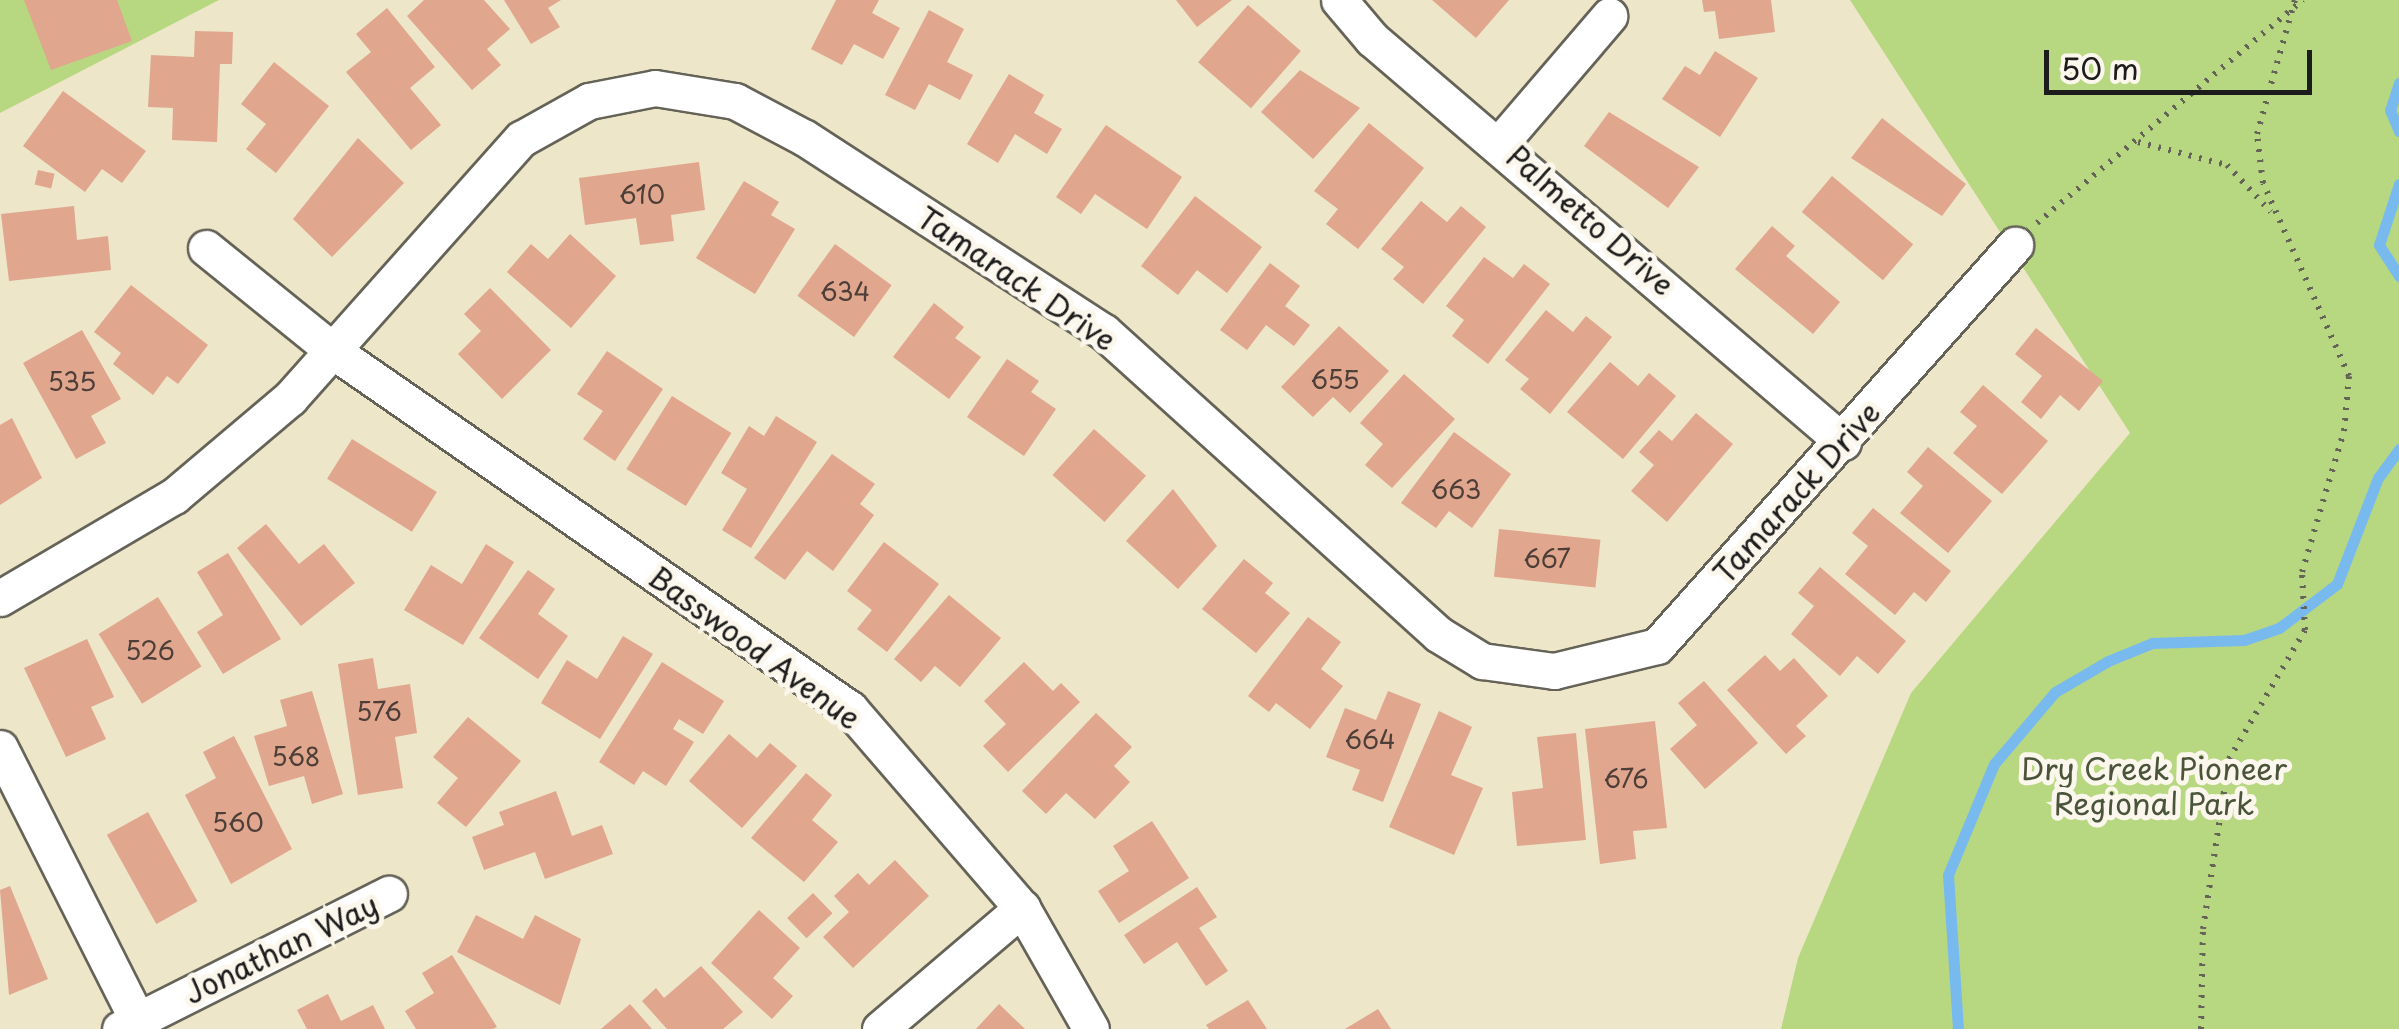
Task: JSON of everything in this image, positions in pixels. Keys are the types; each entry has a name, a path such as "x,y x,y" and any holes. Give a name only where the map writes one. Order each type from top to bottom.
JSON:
{"street":[{"name":"Palmetto Drive","path":"1339,0 1372,39 1502,142 1843,442"},
{"path":"1502,142 1609,16"},
{"name":"Tamarack Drive","path":"0,598 174,496 333,351 522,140 589,101 656,88 735,100 805,138 1104,332 1438,634 1482,661 1554,671 1608,665 1657,646 2016,245"},
{"name":"Basswood Avenue","path":"206,248 333,351 850,709 1022,908 1091,1029"},
{"path":"0,748 133,1026"},
{"name":"Jonathan Way","path":"133,1026 389,894"},
{"path":"880,1029 1022,908"}],"path":[{"path":"2016,245 2068,190 2136,142 2298,1"},
{"path":"2200,1029 2203,928 2229,759 2305,630 2300,588 2344,431 2348,376 2278,222 2257,134 2298,1"},
{"path":"2136,142 2227,165 2278,222"}],"green space":[{"path":"0,0 219,0 0,113"},
{"name":"Dry Creek Pioneer Regional Park","path":"1850,0 2399,0 2399,1029 1781,1029 1798,958 1911,693 2130,433"}],"building":[{"path":"24,0 117,0 132,41 51,70"},
{"path":"424,0 484,0 510,29 487,49 501,65 472,90 407,16"},
{"path":"504,0 561,0 548,8 560,27 531,44"},
{"path":"836,0 879,0 872,13 900,28 883,59 854,44 842,65 811,49"},
{"path":"1176,0 1232,0 1197,27"},
{"path":"1432,0 1509,0 1476,38"},
{"path":"1702,0 1771,0 1775,32 1719,39 1715,11 1704,12"},
{"path":"1248,5 1301,51 1251,108 1198,62"},
{"path":"387,8 435,67 410,88 441,125 411,150 346,72 371,52 356,34"},
{"path":"929,10 964,29 947,62 973,75 960,100 929,84 915,110 885,95"},
{"path":"195,31 233,32 232,64 220,64 217,142 172,140 173,108 148,107 151,55 194,57"},
{"path":"1715,51 1758,78 1720,137 1662,99 1685,66 1700,75"},
{"path":"274,62 329,106 276,173 246,149 266,124 241,104"},
{"path":"1300,70 1360,108 1313,159 1261,112"},
{"path":"1009,74 1044,95 1034,113 1062,129 1047,154 1015,134 998,163 967,144"},
{"path":"63,91 146,151 122,183 102,169 85,192 23,146"},
{"path":"1609,112 1699,167 1668,208 1584,146"},
{"path":"1882,118 1966,184 1942,216 1851,158"},
{"path":"1369,123 1424,168 1358,249 1326,224 1338,209 1314,191"},
{"path":"1106,125 1182,177 1147,229 1095,194 1081,214 1056,197"},
{"path":"358,138 404,183 332,257 293,219"},
{"path":"699,162 705,210 671,215 674,241 640,245 636,218 585,225 579,178"},
{"path":"38,170 55,174 51,188 35,185"},
{"path":"1832,176 1913,244 1883,280 1802,212"},
{"path":"744,181 779,202 771,215 795,229 755,294 696,258"},
{"path":"1195,196 1262,247 1227,293 1197,270 1178,295 1141,266"},
{"path":"1421,201 1447,222 1461,206 1486,227 1423,304 1393,279 1404,267 1381,249"},
{"path":"74,206 77,240 108,236 111,270 9,281 1,214"},
{"path":"1772,226 1795,246 1786,256 1840,302 1813,334 1735,269"},
{"path":"570,234 616,276 571,328 507,272 531,244 548,259"},
{"path":"835,244 892,285 854,337 797,296"},
{"path":"1484,257 1513,278 1524,264 1550,284 1488,364 1452,336 1464,320 1446,306"},
{"path":"1270,263 1300,286 1285,306 1310,325 1294,346 1266,325 1247,350 1220,330"},
{"path":"131,285 208,345 178,384 167,376 153,395 113,364 121,353 94,332"},
{"path":"490,288 551,350 502,399 458,354 481,331 464,314"},
{"path":"934,303 964,327 955,338 981,357 949,399 893,357"},
{"path":"1546,310 1573,332 1586,316 1612,337 1550,414 1520,389 1529,379 1505,360"},
{"path":"1339,326 1389,371 1350,413 1333,397 1313,417 1281,387"},
{"path":"2036,328 2103,381 2079,411 2060,395 2041,419 2021,402 2042,376 2015,354"},
{"path":"82,330 121,399 91,416 106,443 76,459 23,363"},
{"path":"607,351 663,389 615,461 583,439 603,411 577,394"},
{"path":"1007,359 1039,381 1031,392 1056,409 1024,456 967,417"},
{"path":"1610,362 1638,386 1649,373 1676,396 1623,459 1567,412"},
{"path":"1404,374 1455,419 1392,488 1365,465 1383,444 1360,423"},
{"path":"1983,385 2048,441 2002,494 1953,453 1977,426 1960,412"},
{"path":"672,396 731,433 686,506 626,469"},
{"path":"1696,413 1733,444 1667,522 1631,491 1654,465 1639,452 1659,430 1672,441"},
{"path":"776,416 817,442 751,548 722,530 747,489 721,473 749,426 764,436"},
{"path":"12,418 42,478 0,505 0,425"},
{"path":"1094,429 1146,476 1105,522 1053,475"},
{"path":"1454,432 1511,474 1472,528 1449,511 1436,528 1401,503"},
{"path":"352,439 437,492 412,532 327,479"},
{"path":"1928,447 1992,501 1948,553 1900,513 1923,486 1907,472"},
{"path":"832,454 875,484 860,504 874,515 833,571 807,551 785,580 754,558"},
{"path":"1173,489 1217,546 1178,589 1126,541"},
{"path":"1873,508 1951,571 1926,602 1914,592 1895,615 1845,574 1868,546 1852,533"},
{"path":"266,524 299,564 324,544 355,583 301,626 237,548"},
{"path":"1499,529 1600,540 1595,587 1494,577"},
{"path":"884,542 939,584 887,652 857,629 872,610 847,591"},
{"path":"486,544 514,562 463,645 404,610 431,565 462,584"},
{"path":"228,553 281,639 223,674 197,632 223,615 197,572"},
{"path":"1244,559 1273,583 1265,593 1290,613 1256,653 1202,609"},
{"path":"1820,567 1906,641 1878,674 1857,656 1840,676 1791,634 1814,606 1798,593"},
{"path":"528,570 555,589 538,614 568,636 538,679 479,638"},
{"path":"949,595 1001,638 960,687 935,666 921,682 894,659"},
{"path":"158,597 201,667 142,704 99,634"},
{"path":"1308,617 1341,642 1321,669 1343,686 1310,729 1276,703 1269,712 1248,696"},
{"path":"623,636 653,654 600,739 541,703 567,660 597,679"},
{"path":"87,639 114,697 91,707 106,739 66,757 24,668"},
{"path":"1765,655 1780,671 1794,658 1828,696 1796,726 1806,736 1786,754 1727,690"},
{"path":"373,658 378,689 410,684 417,733 395,737 403,788 358,795 338,664"},
{"path":"662,662 724,701 703,734 679,719 673,729 694,742 666,786 643,771 634,785 599,762"},
{"path":"1024,662 1053,691 1061,683 1080,702 1008,772 983,746 1006,724 984,701"},
{"path":"1704,681 1758,743 1705,789 1670,749 1697,725 1678,703"},
{"path":"312,691 343,794 312,804 304,776 269,786 254,736 287,726 280,700"},
{"path":"1388,691 1421,704 1383,802 1352,790 1360,770 1326,757 1345,708 1376,720"},
{"path":"1439,711 1472,727 1451,775 1483,788 1454,855 1389,827"},
{"path":"1096,713 1132,747 1114,766 1130,782 1095,819 1066,793 1046,814 1022,791"},
{"path":"468,717 521,761 466,827 437,803 458,778 433,757"},
{"path":"1655,721 1667,828 1633,831 1636,859 1600,864 1585,729"},
{"path":"1576,733 1586,840 1517,846 1512,792 1543,788 1537,737"},
{"path":"729,734 757,758 770,743 797,766 742,828 689,781"},
{"path":"234,736 292,849 231,884 185,795 216,778 203,752"},
{"path":"806,773 832,795 812,820 838,842 804,882 751,838"},
{"path":"556,791 572,836 602,825 613,854 545,879 535,852 484,870 472,837 504,825 499,812"},
{"path":"148,812 197,901 156,924 107,835"},
{"path":"1152,821 1189,878 1119,923 1098,891 1129,871 1113,846"},
{"path":"895,860 929,896 853,968 823,937 849,912 834,896 858,873 869,885"},
{"path":"10,886 48,979 9,995 0,890"},
{"path":"1197,887 1217,917 1199,928 1228,971 1206,986 1177,942 1144,964 1124,935"},
{"path":"813,893 832,913 807,938 787,918"},
{"path":"759,910 800,948 773,978 793,996 772,1019 711,963"},
{"path":"476,915 523,939 535,915 581,939 560,1005 457,952"},
{"path":"452,955 497,1027 416,1029 405,1011 434,993 422,973"},
{"path":"701,966 743,1012 723,1029 667,1029 642,1001 656,988 664,998"},
{"path":"328,994 341,1021 373,1005 385,1029 307,1029 297,1010"},
{"path":"1248,1000 1267,1029 1209,1029 1206,1025"},
{"path":"630,1004 652,1029 601,1029"},
{"path":"999,1004 1025,1029 976,1029"},
{"path":"1378,1009 1391,1029 1345,1029"}],"waterway":[{"path":"2399,83 2390,110 2399,131"},
{"path":"2399,184 2379,245 2399,276"},
{"path":"1958,1029 1948,875 1994,764 2055,692 2108,661 2152,643 2244,640 2279,628 2337,584 2378,478 2399,449"}]}
